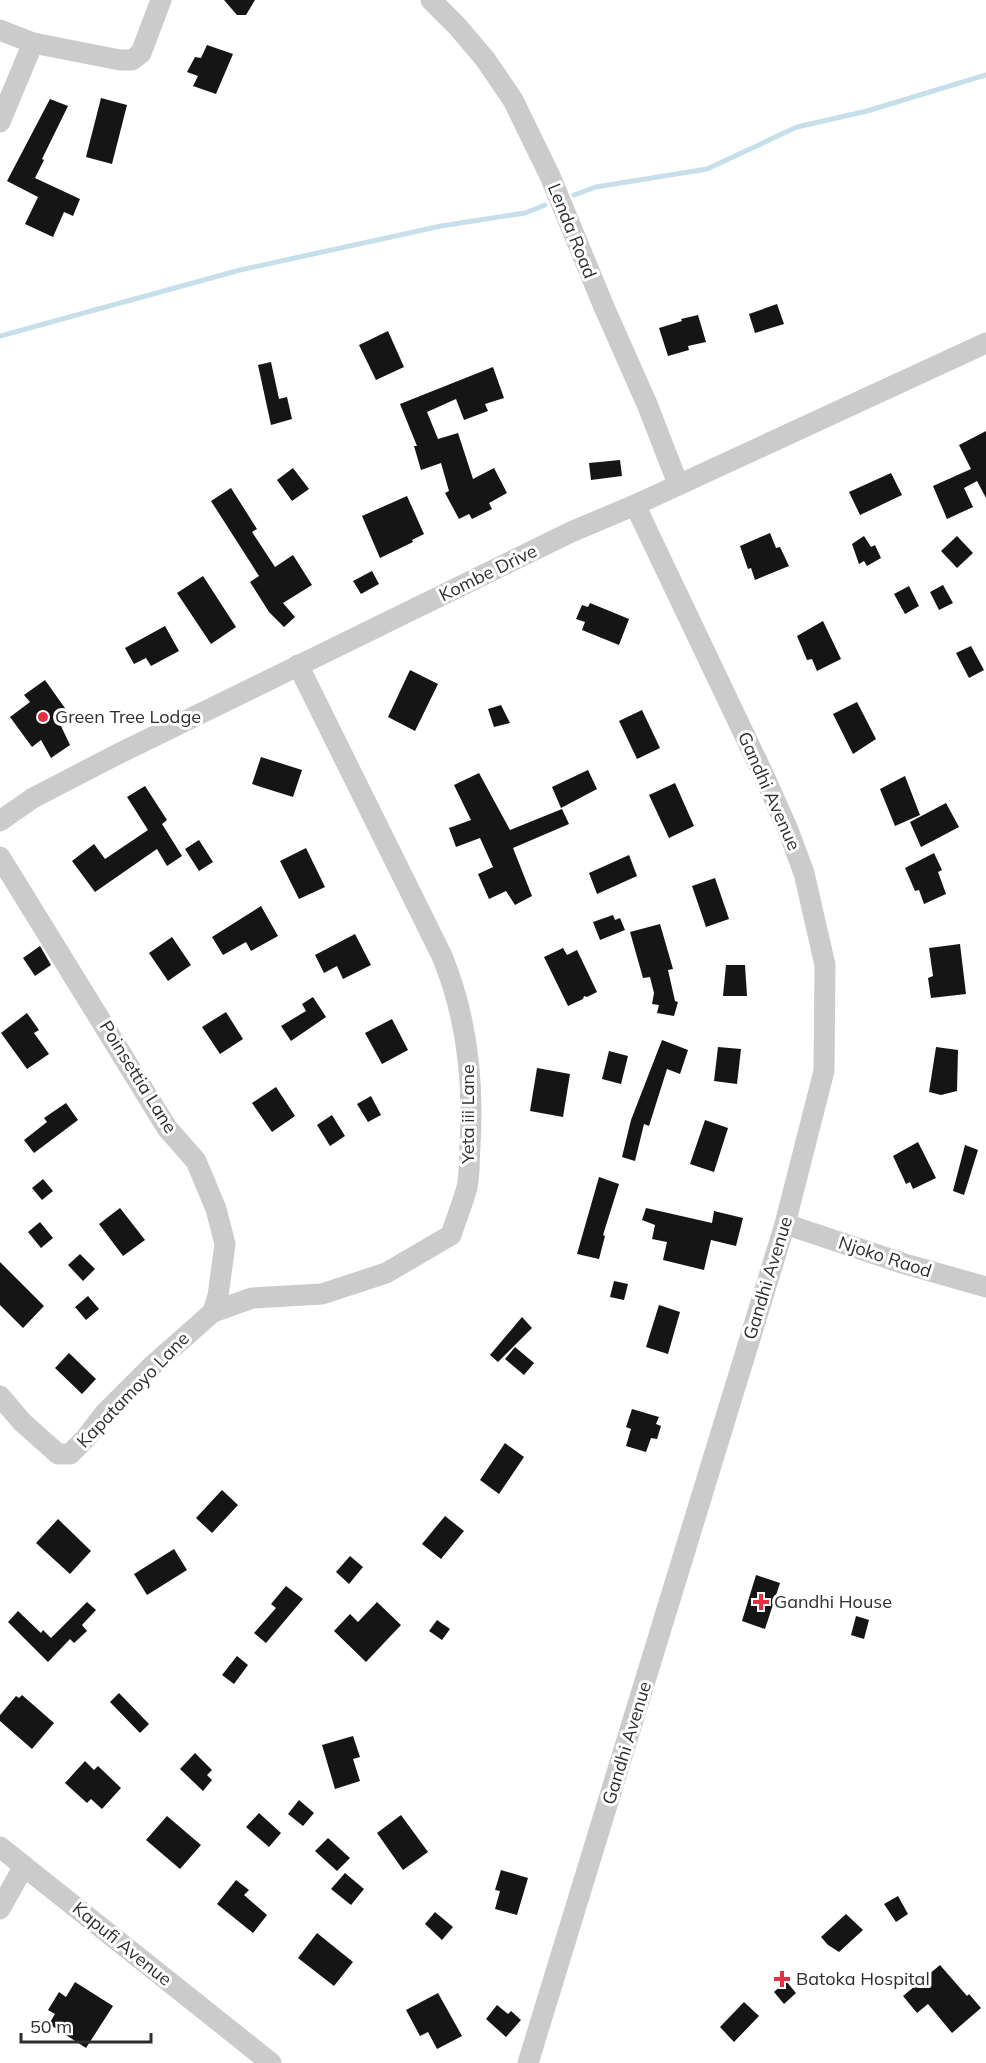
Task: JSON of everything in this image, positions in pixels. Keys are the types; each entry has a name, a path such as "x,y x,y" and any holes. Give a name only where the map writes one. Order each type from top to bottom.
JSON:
{"street":[{"path":"0,30 33,42 120,60 132,60 141,53 161,0"},
{"name":"Lenda Road","path":"430,0 458,26 478,50 513,100 550,176 603,307 647,404 678,484"},
{"path":"0,122 33,42"},
{"name":"Kombe Drive","path":"0,821 33,798 116,755 570,532 635,505 986,343"},
{"name":"Gandhi Avenue","path":"528,2063 785,1224 824,1071 825,965 804,873 765,778 635,505"},
{"name":"Yeta iii Lane","path":"213,1311 252,1298 322,1294 386,1273 451,1235 468,1185 472,1113 470,1069 465,1028 453,983 442,956 298,665"},
{"name":"Poinsettia Lane","path":"0,857 167,1128 196,1161 216,1209 225,1244 218,1296 213,1311"},
{"name":"Njoko Raod","path":"785,1224 905,1264 986,1287"},
{"name":"Kapatamoyo Lane","path":"0,1396 22,1422 58,1454 70,1454 105,1413 153,1365 213,1311"},
{"name":"Kapufi Avenue","path":"0,1847 272,2063"},
{"path":"0,1909 24,1866"}],"building":[{"path":"224,0 255,0 246,15 237,15"},
{"path":"207,45 233,54 216,94 193,86 198,76 187,72 195,57 201,58"},
{"path":"101,98 127,105 112,164 86,157"},
{"path":"50,99 68,106 35,178 80,199 73,216 64,212 53,237 25,224 38,197 7,181"},
{"path":"777,304 784,324 755,333 749,314"},
{"path":"698,315 706,342 688,346 689,350 668,356 659,328"},
{"path":"388,331 404,367 376,380 359,345"},
{"path":"271,362 279,399 287,397 292,419 271,425 258,365"},
{"path":"493,367 504,398 485,404 488,411 464,420 456,399 427,412 438,439 458,433 473,479 494,468 507,493 489,503 492,509 472,519 469,514 459,519 445,493 449,491 441,463 421,470 414,446 417,446 400,404"},
{"path":"986,431 986,498 977,481 964,488 973,507 947,519 933,486 971,469 959,445"},
{"path":"620,460 622,476 591,480 589,463"},
{"path":"293,468 309,489 292,501 277,480"},
{"path":"891,473 902,495 860,515 849,492"},
{"path":"231,488 257,529 252,532 275,567 293,555 312,585 283,603 295,617 284,627 269,612 250,582 259,576 211,501"},
{"path":"407,496 424,534 380,558 362,516"},
{"path":"770,533 776,548 780,547 789,566 755,580 751,568 748,569 740,546"},
{"path":"864,536 871,547 875,545 881,558 867,566 864,561 859,564 852,544"},
{"path":"957,536 973,553 957,568 941,551"},
{"path":"372,571 379,584 361,594 353,581"},
{"path":"203,576 236,627 211,644 177,593"},
{"path":"943,585 953,603 939,610 930,592"},
{"path":"909,586 919,606 905,614 894,594"},
{"path":"590,603 629,619 619,645 582,630 585,622 576,619 582,605 588,607"},
{"path":"823,621 841,659 817,671 812,659 807,660 797,636"},
{"path":"165,626 179,651 151,666 146,658 134,664 125,648"},
{"path":"971,646 984,670 969,678 956,653"},
{"path":"410,670 438,684 415,731 388,717"},
{"path":"45,680 72,718 61,726 70,745 51,758 41,740 32,747 10,717 30,702 24,695"},
{"path":"857,702 876,739 853,754 833,714"},
{"path":"501,705 510,723 494,727 488,709"},
{"path":"642,710 660,748 637,759 619,721"},
{"path":"261,757 302,770 293,797 252,784"},
{"path":"588,770 597,789 561,808 552,787"},
{"path":"479,773 510,830 562,809 569,824 513,848 532,896 515,905 506,891 489,899 478,874 493,867 480,838 456,847 449,828 471,820 454,785"},
{"path":"905,776 920,815 895,826 880,789"},
{"path":"675,783 694,826 669,838 649,795"},
{"path":"145,786 167,820 162,824 182,856 167,866 157,849 95,892 72,861 94,844 105,859 148,830 127,797"},
{"path":"946,803 959,827 921,847 910,822"},
{"path":"199,840 213,862 199,871 185,849"},
{"path":"306,848 325,887 299,899 280,861"},
{"path":"934,853 942,870 938,872 946,894 924,904 919,890 915,891 905,868"},
{"path":"629,855 637,876 597,894 589,873"},
{"path":"715,878 729,919 706,927 692,886"},
{"path":"261,906 278,936 251,951 246,942 223,955 212,937"},
{"path":"613,915 615,920 620,918 625,930 600,940 593,922"},
{"path":"660,924 673,969 668,970 675,1001 678,1002 674,1016 657,1013 659,1005 652,1004 654,993 650,977 643,978 630,932"},
{"path":"355,934 371,965 343,979 337,966 324,973 315,955"},
{"path":"172,937 191,965 168,981 149,953"},
{"path":"960,944 966,994 931,998 928,978 933,976 929,948"},
{"path":"40,946 51,965 35,976 23,958"},
{"path":"563,948 567,955 577,950 597,992 587,997 584,996 583,999 568,1006 544,957"},
{"path":"726,965 745,965 747,996 723,996"},
{"path":"313,997 326,1017 291,1041 281,1026 306,1011 302,1004"},
{"path":"226,1012 243,1039 220,1054 202,1027"},
{"path":"27,1013 39,1030 34,1033 49,1054 27,1069 1,1033"},
{"path":"392,1019 408,1050 382,1064 365,1033"},
{"path":"662,1040 688,1050 680,1074 667,1069 649,1126 644,1124 635,1161 622,1157 631,1120"},
{"path":"718,1047 741,1049 737,1084 714,1081"},
{"path":"936,1047 958,1050 957,1091 941,1095 929,1092"},
{"path":"609,1051 628,1056 621,1084 602,1079"},
{"path":"537,1068 570,1074 563,1117 530,1111"},
{"path":"276,1087 295,1116 272,1132 252,1103"},
{"path":"371,1096 381,1115 368,1122 357,1104"},
{"path":"66,1103 78,1120 34,1153 24,1140 47,1122 44,1118"},
{"path":"332,1115 345,1136 330,1146 317,1125"},
{"path":"705,1120 728,1128 714,1172 690,1164"},
{"path":"918,1142 936,1178 913,1189 910,1182 906,1184 893,1156"},
{"path":"965,1145 978,1150 964,1195 953,1191"},
{"path":"599,1177 619,1184 603,1235 605,1236 599,1259 577,1254"},
{"path":"43,1179 53,1191 42,1200 32,1188"},
{"path":"120,1208 145,1240 123,1256 99,1224"},
{"path":"646,1208 712,1223 714,1211 743,1218 736,1246 711,1240 704,1270 663,1260 667,1242 652,1239 655,1225 642,1220"},
{"path":"40,1222 53,1238 41,1248 28,1232"},
{"path":"80,1254 95,1269 83,1281 68,1265"},
{"path":"0,1262 44,1306 23,1328 0,1305"},
{"path":"614,1281 628,1284 624,1300 610,1297"},
{"path":"88,1296 99,1309 86,1320 75,1307"},
{"path":"659,1305 680,1312 668,1354 646,1347"},
{"path":"522,1317 532,1328 498,1362 490,1355"},
{"path":"515,1347 534,1363 524,1375 505,1359"},
{"path":"69,1353 96,1379 82,1394 55,1368"},
{"path":"632,1409 659,1417 656,1424 661,1426 657,1439 651,1438 646,1452 626,1446 631,1429 626,1427"},
{"path":"505,1443 524,1457 499,1494 480,1480"},
{"path":"222,1490 238,1505 212,1533 196,1518"},
{"path":"445,1516 464,1531 441,1559 422,1544"},
{"path":"58,1519 91,1551 70,1574 36,1543"},
{"path":"174,1549 187,1570 147,1595 134,1574"},
{"path":"350,1556 363,1567 349,1584 336,1572"},
{"name":"Gandhi House","path":"756,1575 780,1583 765,1629 742,1621"},
{"path":"286,1586 303,1599 266,1643 254,1633 276,1608 271,1604"},
{"path":"87,1602 96,1610 82,1625 87,1631 74,1643 70,1639 48,1662 8,1622 18,1611 41,1633 43,1630 51,1638"},
{"path":"377,1602 401,1625 366,1662 334,1631 350,1614 358,1622"},
{"path":"856,1616 869,1620 864,1639 851,1635"},
{"path":"437,1620 450,1629 442,1640 429,1631"},
{"path":"237,1656 248,1665 234,1684 222,1675"},
{"path":"119,1693 149,1724 140,1733 110,1702"},
{"path":"22,1695 54,1723 32,1749 0,1721 0,1715 16,1696 19,1698"},
{"path":"353,1736 360,1757 353,1759 360,1781 335,1789 322,1745"},
{"path":"195,1753 212,1770 207,1775 212,1780 203,1791 180,1769"},
{"path":"85,1761 94,1770 98,1766 121,1788 102,1809 91,1799 87,1803 65,1783"},
{"path":"299,1800 314,1813 303,1826 288,1814"},
{"path":"259,1813 281,1833 269,1847 246,1827"},
{"path":"401,1815 428,1852 403,1870 377,1833"},
{"path":"167,1816 201,1845 180,1869 146,1840"},
{"path":"328,1838 350,1858 337,1871 315,1851"},
{"path":"501,1870 528,1878 517,1915 495,1909 500,1891 495,1890"},
{"path":"345,1873 364,1889 351,1905 331,1889"},
{"path":"236,1880 249,1890 244,1895 267,1915 253,1933 217,1904"},
{"path":"898,1896 908,1914 896,1922 884,1904"},
{"path":"435,1912 453,1927 442,1940 425,1924"},
{"path":"846,1914 863,1930 839,1952 821,1937"},
{"path":"317,1933 353,1962 334,1986 298,1958"},
{"path":"940,1965 967,1996 969,1994 981,2008 952,2033 928,2004 917,2013 903,1996"},
{"path":"786,1981 796,1993 784,2004 774,1992"},
{"path":"75,1982 113,2006 86,2048 49,2024 55,2014 48,2010 59,1992 66,1997"},
{"path":"438,1993 462,2036 437,2049 428,2032 420,2036 406,2010"},
{"path":"744,2002 759,2016 734,2042 720,2027"},
{"path":"497,2005 508,2014 511,2011 521,2020 506,2037 486,2019"}],"waterway":[{"path":"574,195 596,187 707,169 797,127 867,111 986,75"},
{"path":"0,336 240,270 441,226 525,213 545,205"}],"place":[{"name":"Green Tree Lodge","path":"43,717"},
{"name":"Gandhi House","path":"761,1602"},
{"name":"Batoka Hospital","path":"782,1979"}]}
